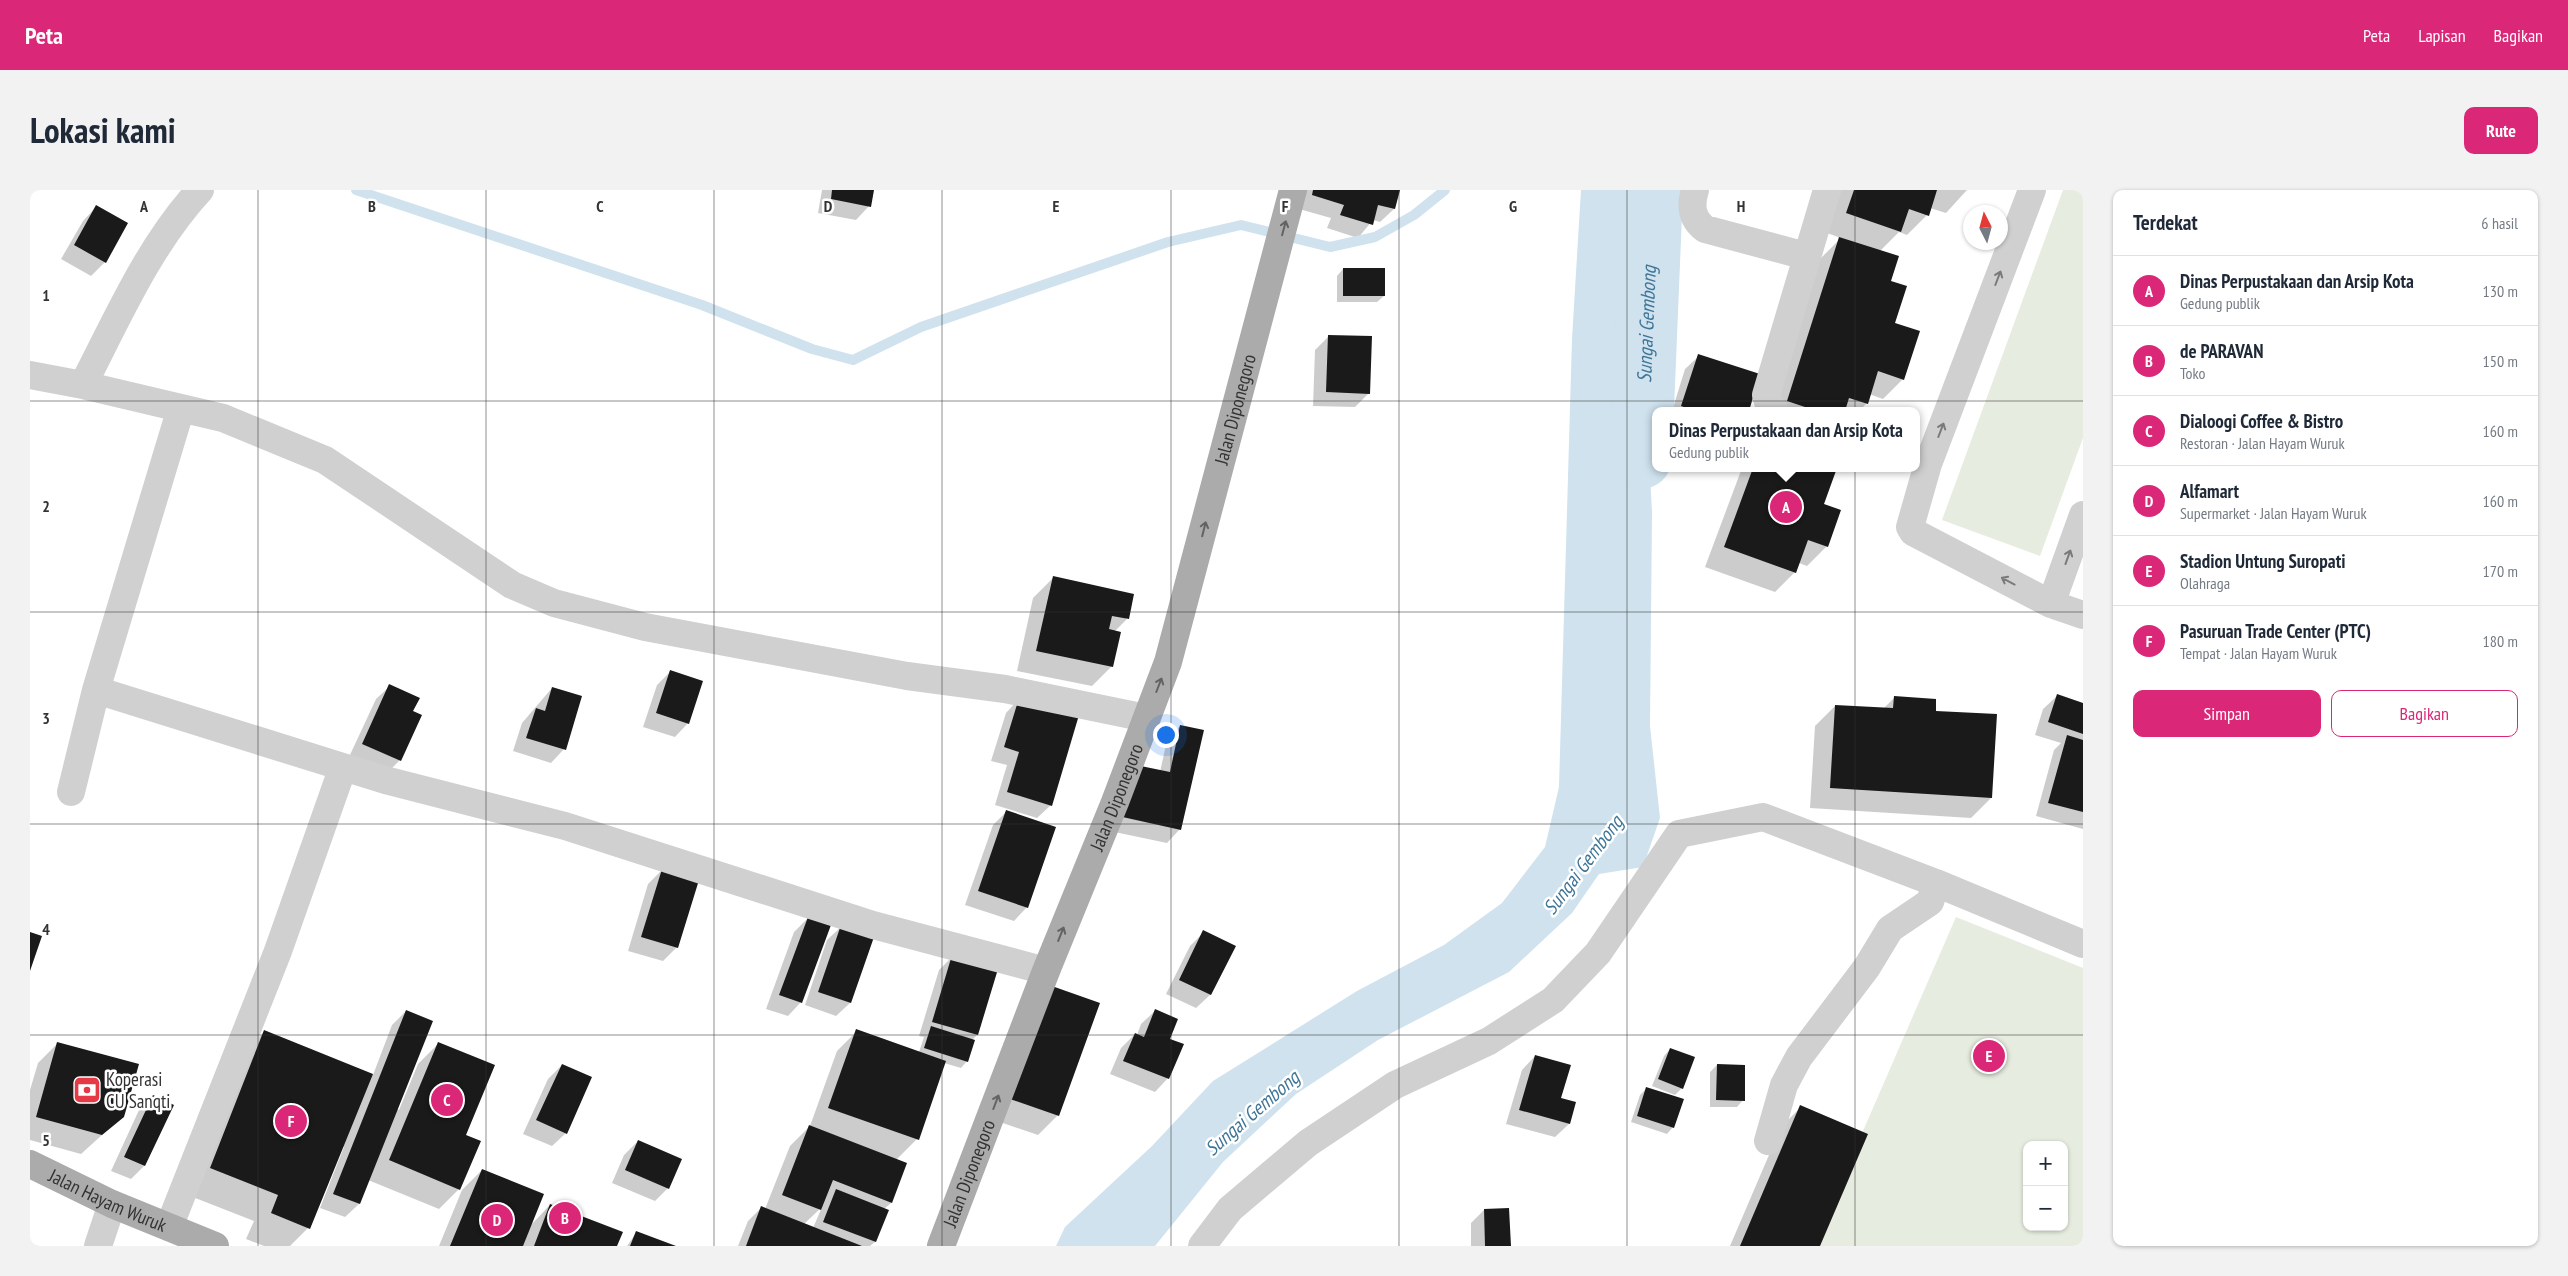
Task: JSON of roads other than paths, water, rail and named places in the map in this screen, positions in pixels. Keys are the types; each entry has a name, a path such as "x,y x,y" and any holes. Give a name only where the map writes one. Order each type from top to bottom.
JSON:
{"main road":[{"name":"Jalan Diponegoro","path":"941,1246 1046,971 1115,802 1168,662 1293,191"},
{"name":"Jalan Hayam Wuruk","path":"30,1164 112,1204 216,1246"}],"street":[{"path":"83,385 148,264 190,201 200,190"},
{"path":"1695,190 1692,200 1693,212 1697,223 1705,229 1806,256"},
{"path":"1771,407 1766,395 1826,190"},
{"path":"2032,190 1922,462 1910,523 1913,532 2051,604 2083,614"},
{"path":"30,375 83,385 223,418 325,460 512,585 554,603 645,627 907,676 1005,689 1146,718"},
{"path":"71,792 96,690 181,408"},
{"path":"2051,604 2083,515"},
{"path":"96,690 385,780 565,826 873,925 1046,971"},
{"path":"169,1227 278,951 343,767"},
{"path":"1202,1246 1230,1209 1308,1143 1395,1085 1489,1041 1553,1000 1598,953 1678,834 1763,817 1936,883 2083,944"},
{"path":"1768,1140 1784,1085 1799,1056 1867,967 1890,929 1930,902 1936,883"},
{"path":"98,1246 112,1204"}],"water":[{"path":"1581,190 1658,190 1650,220 1643,347 1652,512 1650,726 1660,818 1643,867 1599,874 1572,913 1509,972 1378,1040 1296,1094 1223,1162 1155,1246 1056,1246 1065,1227 1152,1146 1213,1081 1357,991 1444,945 1502,903 1545,847 1559,787 1572,339"}],"waterway":[{"path":"356,190 702,305 812,349 853,360 921,327 1168,242 1241,225 1330,247 1375,237 1414,215 1445,190"},
{"name":"Sungai Gembong","path":"1641,458 1652,190"}],"place":[{"name":"Dinas Perpustakaan dan Arsip Kota","path":"1786,507"},
{"name":"Stadion Untung Suropati","path":"1989,1056"},
{"name":"Koperasi CU Sanqti","path":"87,1090"},
{"name":"Dialoogi Coffee & Bistro","path":"447,1100"},
{"name":"Pasuruan Trade Center (PTC)","path":"291,1121"},
{"name":"de PARAVAN","path":"565,1218"},
{"name":"Alfamart","path":"497,1220"}]}
